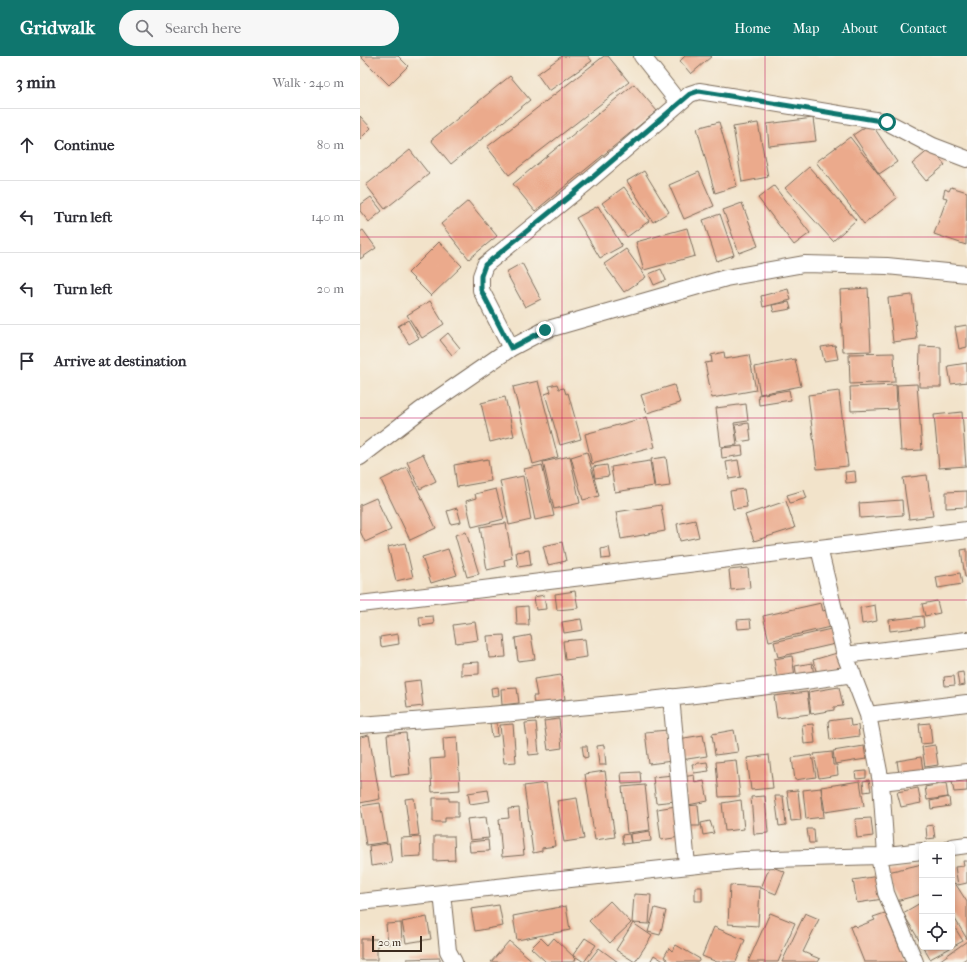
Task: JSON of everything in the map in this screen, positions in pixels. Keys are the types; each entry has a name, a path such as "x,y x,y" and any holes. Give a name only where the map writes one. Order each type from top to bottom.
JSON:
{"street":[{"path":"642,56 679,103"},
{"path":"511,348 481,290 481,276 485,265 586,183 690,94 699,91 887,122 933,146 967,159"},
{"path":"360,457 421,410 511,348 545,330 726,278 804,264 887,266 967,274"},
{"path":"360,604 967,530"},
{"path":"819,548 845,655 854,674 868,715 881,782 883,856 886,893 915,962"},
{"path":"845,655 967,640"},
{"path":"360,725 529,712 671,698 769,687 854,674"},
{"path":"671,698 687,865"},
{"path":"868,715 967,702"},
{"path":"881,782 967,772"},
{"path":"955,847 967,845"},
{"path":"360,902 687,865 744,860 883,856 919,851"},
{"path":"442,893 448,951 454,962"}],"building":[{"path":"360,56 398,56 408,66 389,85"},
{"path":"562,56 588,56 592,61 549,91 537,74"},
{"path":"604,56 608,56 629,82 509,175 487,147"},
{"path":"685,56 712,56 691,74 680,61"},
{"path":"510,76 530,100 451,164 431,140"},
{"path":"634,84 657,111 535,211 513,184"},
{"path":"360,116 371,128 360,139"},
{"path":"813,118 816,141 769,146 767,124"},
{"path":"719,122 737,186 715,193 697,128"},
{"path":"758,123 768,177 742,182 733,127"},
{"path":"871,123 897,162 879,174 853,135"},
{"path":"850,137 897,198 864,224 816,162"},
{"path":"931,148 945,165 926,181 912,164"},
{"path":"410,150 429,174 385,209 366,185"},
{"path":"809,167 856,220 833,241 785,188"},
{"path":"644,171 669,212 653,222 627,181"},
{"path":"699,172 714,206 684,219 669,185"},
{"path":"774,186 810,233 794,245 758,198"},
{"path":"624,187 649,221 627,237 602,203"},
{"path":"951,187 967,192 966,245 934,234 947,198 943,197 945,189 949,191"},
{"path":"371,197 382,211 369,222 360,211 360,205"},
{"path":"468,201 497,236 469,259 441,224"},
{"path":"742,203 758,246 739,253 723,210"},
{"path":"598,206 622,246 600,258 576,218"},
{"path":"720,214 734,255 717,261 703,220"},
{"path":"687,228 695,256 644,270 636,242"},
{"path":"363,230 376,248 360,259 360,232"},
{"path":"439,242 462,266 431,296 408,273"},
{"path":"626,249 646,277 624,292 604,264"},
{"path":"522,263 541,299 525,307 506,272"},
{"path":"661,269 666,280 654,285 649,274"},
{"path":"868,288 871,351 843,352 840,290"},
{"path":"788,289 791,300 763,307 761,296"},
{"path":"912,295 917,339 893,342 888,298"},
{"path":"430,301 444,324 422,338 407,315"},
{"path":"789,302 791,309 774,312 772,305"},
{"path":"408,320 419,338 409,344 398,326"},
{"path":"967,325 967,347 959,349 955,327"},
{"path":"448,333 460,348 452,355 440,340"},
{"path":"835,345 838,359 824,361 821,347"},
{"path":"920,346 941,347 941,387 919,387"},
{"path":"724,352 725,359 749,355 756,390 712,398 705,363 712,362 711,355"},
{"path":"894,353 895,382 850,384 849,354"},
{"path":"795,359 801,386 760,394 755,367"},
{"path":"967,363 967,382 951,384 948,366"},
{"path":"538,381 558,457 533,464 513,387"},
{"path":"557,384 559,389 564,388 566,394 568,393 581,439 560,445 545,394 551,392 549,386"},
{"path":"917,384 922,450 901,451 897,385"},
{"path":"674,385 680,403 647,413 641,395"},
{"path":"896,385 897,409 851,411 850,387"},
{"path":"789,390 791,400 759,405 758,395"},
{"path":"839,391 848,466 817,469 808,395"},
{"path":"505,397 514,436 490,442 481,403"},
{"path":"746,404 748,421 734,423 737,445 721,447 716,408"},
{"path":"962,412 966,466 939,468 934,415"},
{"path":"647,417 655,447 592,464 585,434"},
{"path":"749,423 751,440 738,442 735,425"},
{"path":"742,446 743,455 722,458 721,448"},
{"path":"587,452 599,496 583,500 571,457"},
{"path":"423,454 436,481 420,489 407,462"},
{"path":"570,456 580,503 554,509 543,462"},
{"path":"666,457 670,486 655,488 651,459"},
{"path":"488,459 491,481 457,487 454,465"},
{"path":"738,460 741,477 729,479 726,462"},
{"path":"650,461 654,486 615,492 611,467"},
{"path":"542,465 554,516 535,520 524,469"},
{"path":"607,465 609,476 595,478 593,467"},
{"path":"407,467 436,528 410,540 381,480"},
{"path":"855,471 856,482 846,483 845,472"},
{"path":"927,475 933,516 909,519 903,478"},
{"path":"523,476 531,520 509,525 500,481"},
{"path":"496,489 504,519 472,527 466,501 476,498 475,494"},
{"path":"744,489 747,507 733,509 730,491"},
{"path":"804,490 807,498 790,503 787,495"},
{"path":"967,491 967,507 946,508 946,492"},
{"path":"376,498 391,530 365,542 360,531 360,505"},
{"path":"902,500 903,515 860,518 859,503"},
{"path":"786,501 795,528 754,541 745,515"},
{"path":"661,505 665,531 621,539 616,512"},
{"path":"457,508 461,522 451,524 447,511"},
{"path":"695,520 699,537 680,541 677,524"},
{"path":"506,523 512,558 504,560 505,566 487,570 480,527"},
{"path":"466,532 479,574 467,577 455,535"},
{"path":"562,542 566,561 548,565 543,546"},
{"path":"405,543 413,577 396,581 388,547"},
{"path":"609,547 611,558 602,559 601,549"},
{"path":"448,549 457,575 431,583 422,557"},
{"path":"967,549 967,577 965,577 961,550"},
{"path":"529,550 531,565 518,567 516,552"},
{"path":"748,568 750,588 731,590 729,570"},
{"path":"960,573 962,584 938,588 936,577"},
{"path":"575,591 578,608 557,610 555,594"},
{"path":"544,595 546,609 536,610 534,597"},
{"path":"937,601 940,613 925,616 922,604"},
{"path":"821,603 823,611 826,610 830,627 769,641 763,616"},
{"path":"875,605 877,621 862,624 860,608"},
{"path":"528,606 529,625 517,625 516,607"},
{"path":"433,616 434,624 420,626 419,617"},
{"path":"923,616 924,627 890,631 889,620"},
{"path":"581,619 583,630 564,633 562,622"},
{"path":"750,619 751,628 738,629 737,620"},
{"path":"475,622 478,640 456,643 453,625"},
{"path":"831,629 835,644 778,657 774,642"},
{"path":"398,634 399,644 381,647 380,637"},
{"path":"504,635 506,657 489,658 487,636"},
{"path":"531,635 535,659 518,661 515,638"},
{"path":"585,639 587,657 565,660 563,641"},
{"path":"837,653 841,667 817,674 813,660"},
{"path":"792,656 795,677 777,680 774,659"},
{"path":"479,662 479,674 461,675 461,663"},
{"path":"812,663 814,675 797,678 795,666"},
{"path":"963,672 965,685 959,686 957,673"},
{"path":"561,675 565,699 534,705 533,696 537,696 534,679"},
{"path":"954,676 955,685 945,686 944,677"},
{"path":"420,680 423,706 407,708 404,682"},
{"path":"498,687 499,695 492,696 491,688"},
{"path":"839,687 843,706 834,707 834,710 811,714 808,692"},
{"path":"517,688 519,703 502,705 501,689"},
{"path":"807,692 810,714 777,718 774,696"},
{"path":"850,718 851,726 858,725 859,736 830,740 828,721"},
{"path":"559,719 562,748 548,750 544,721"},
{"path":"536,722 539,754 529,755 525,723"},
{"path":"490,723 497,723 498,736 492,737"},
{"path":"930,723 932,743 921,744 919,724"},
{"path":"513,724 516,762 504,763 500,725"},
{"path":"813,724 815,743 804,744 802,725"},
{"path":"668,730 672,761 649,764 645,732"},
{"path":"734,730 738,752 715,755 712,734"},
{"path":"406,733 410,774 391,776 387,735"},
{"path":"369,735 380,799 360,803 360,737"},
{"path":"703,735 707,756 681,760 678,739"},
{"path":"457,737 460,790 432,792 430,759 444,758 443,738"},
{"path":"604,745 606,765 599,765 597,746"},
{"path":"935,745 938,765 925,767 922,747"},
{"path":"582,746 587,746 588,757 584,758"},
{"path":"864,746 866,759 835,764 833,751"},
{"path":"832,752 833,765 837,765 838,775 819,778 814,754"},
{"path":"769,755 773,788 751,790 747,758"},
{"path":"812,755 816,777 795,780 792,758"},
{"path":"921,757 923,770 899,774 897,761"},
{"path":"736,760 740,796 719,797 716,762"},
{"path":"707,762 709,771 694,773 692,764"},
{"path":"605,771 615,837 595,840 585,774"},
{"path":"866,771 866,778 856,779 855,772"},
{"path":"640,772 641,783 622,784 621,773"},
{"path":"673,775 676,801 656,803 653,777"},
{"path":"694,775 695,783 704,781 708,801 688,805 683,777"},
{"path":"869,780 871,791 864,792 863,781"},
{"path":"967,780 967,791 954,792 952,782"},
{"path":"860,781 864,806 825,812 821,787"},
{"path":"546,783 555,846 542,848 542,851 533,853 524,786"},
{"path":"946,783 948,797 927,800 925,787"},
{"path":"645,785 650,830 627,833 622,787"},
{"path":"821,788 824,817 806,819 803,790"},
{"path":"918,788 921,803 901,807 897,792"},
{"path":"488,790 490,801 470,804 468,793"},
{"path":"798,790 801,820 791,821 787,791"},
{"path":"765,796 768,833 754,834 751,797"},
{"path":"775,796 783,796 786,825 779,826"},
{"path":"949,797 950,806 931,809 930,801"},
{"path":"414,798 419,835 410,836 405,799"},
{"path":"433,798 449,798 449,801 458,801 458,817 445,817 445,822 433,822"},
{"path":"577,798 584,839 564,842 557,801"},
{"path":"741,800 744,829 725,831 722,803"},
{"path":"380,803 387,842 366,845 360,806"},
{"path":"698,805 700,826 690,826 686,806"},
{"path":"676,806 680,837 661,840 657,809"},
{"path":"519,808 524,855 502,857 499,819 509,818 508,809"},
{"path":"486,817 489,838 470,840 467,819"},
{"path":"871,818 873,836 857,838 855,819"},
{"path":"710,821 714,833 703,835 701,823"},
{"path":"933,825 935,838 927,839 926,826"},
{"path":"807,829 814,829 815,843 809,843"},
{"path":"650,831 651,841 631,843 630,834"},
{"path":"629,834 631,843 623,844 622,835"},
{"path":"434,836 454,836 455,860 434,861"},
{"path":"420,837 421,856 402,857 401,838"},
{"path":"488,840 489,851 470,852 469,842"},
{"path":"389,843 392,863 371,866 369,846"},
{"path":"963,861 967,861 967,883 958,885 955,867 964,866"},
{"path":"919,865 919,895 896,901 888,872"},
{"path":"770,866 785,872 776,894 761,888"},
{"path":"879,876 883,899 857,903 853,880"},
{"path":"955,883 967,902 967,939 955,919"},
{"path":"730,885 760,887 758,926 728,924"},
{"path":"695,887 702,887 702,901 695,901"},
{"path":"634,894 651,895 649,924 632,923"},
{"path":"610,901 631,923 610,943 589,921"},
{"path":"919,904 919,940 903,913"},
{"path":"499,905 503,926 475,931 471,909"},
{"path":"566,906 570,930 517,940 513,916"},
{"path":"655,908 666,911 660,935 648,932"},
{"path":"770,913 795,923 778,962 748,962"},
{"path":"805,913 819,919 803,952 820,959 818,962 782,962"},
{"path":"885,913 906,962 864,962 850,927 855,925 857,927 875,920 873,917"},
{"path":"427,917 431,939 406,943 402,922"},
{"path":"401,923 402,943 388,944 386,924"},
{"path":"633,923 652,936 635,962 616,950"},
{"path":"714,927 745,940 736,962 717,962 702,956"},
{"path":"955,928 963,941 955,945"},
{"path":"541,938 548,945 554,938 576,959 574,962 546,962 531,948"},
{"path":"585,938 596,945 584,962 573,955"},
{"path":"361,939 377,939 377,960 361,960"},
{"path":"509,941 534,962 491,962"},
{"path":"967,941 967,958 961,962 939,961 955,950"},
{"path":"676,945 700,959 698,962 666,962 667,959 664,957 669,948 672,951"},
{"path":"599,948 618,962 588,962"},
{"path":"925,950 946,950 930,959"},
{"path":"654,955 665,962 650,962"},
{"path":"440,958 440,962 407,962 407,959"}],"route":[{"path":"545,330 511,348 481,290 481,276 485,265 586,183 690,94 699,91 887,122"}]}
